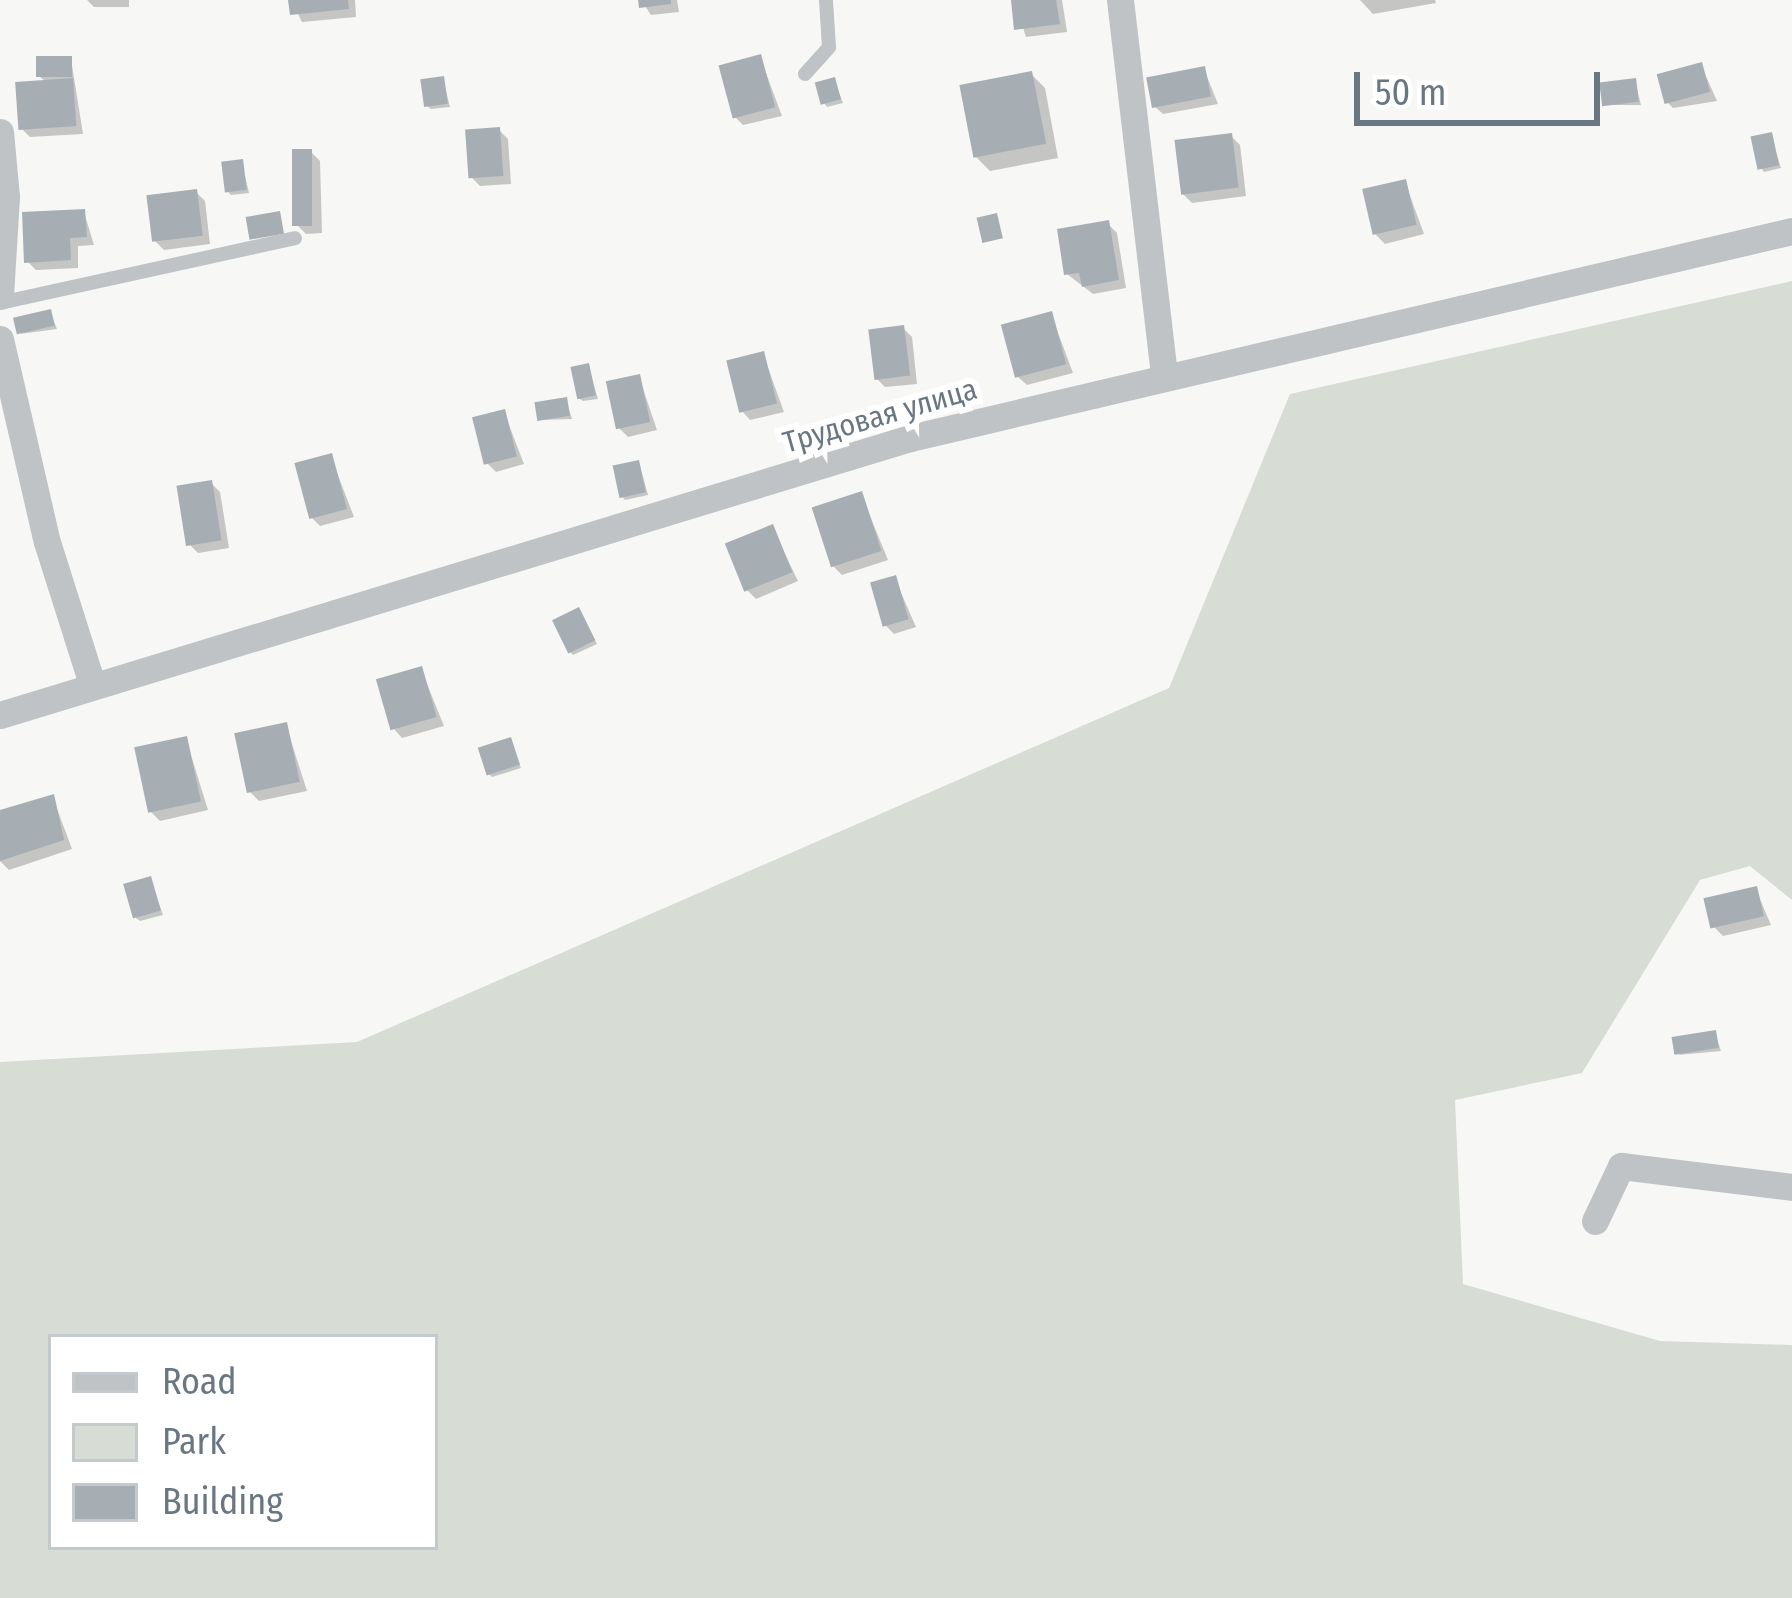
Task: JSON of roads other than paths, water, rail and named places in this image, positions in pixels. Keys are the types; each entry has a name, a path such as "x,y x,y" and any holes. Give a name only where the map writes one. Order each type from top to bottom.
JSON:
{"street":[{"path":"1120,0 1164,376"},
{"path":"0,132 0,300"},
{"name":"Трудовая улица","path":"0,715 910,438 1792,231"},
{"path":"0,339 47,542 92,684"},
{"path":"1595,1221 1621,1166 1792,1187"}],"lane":[{"path":"806,74 829,46 826,0"},
{"path":"0,300 295,238"}]}
